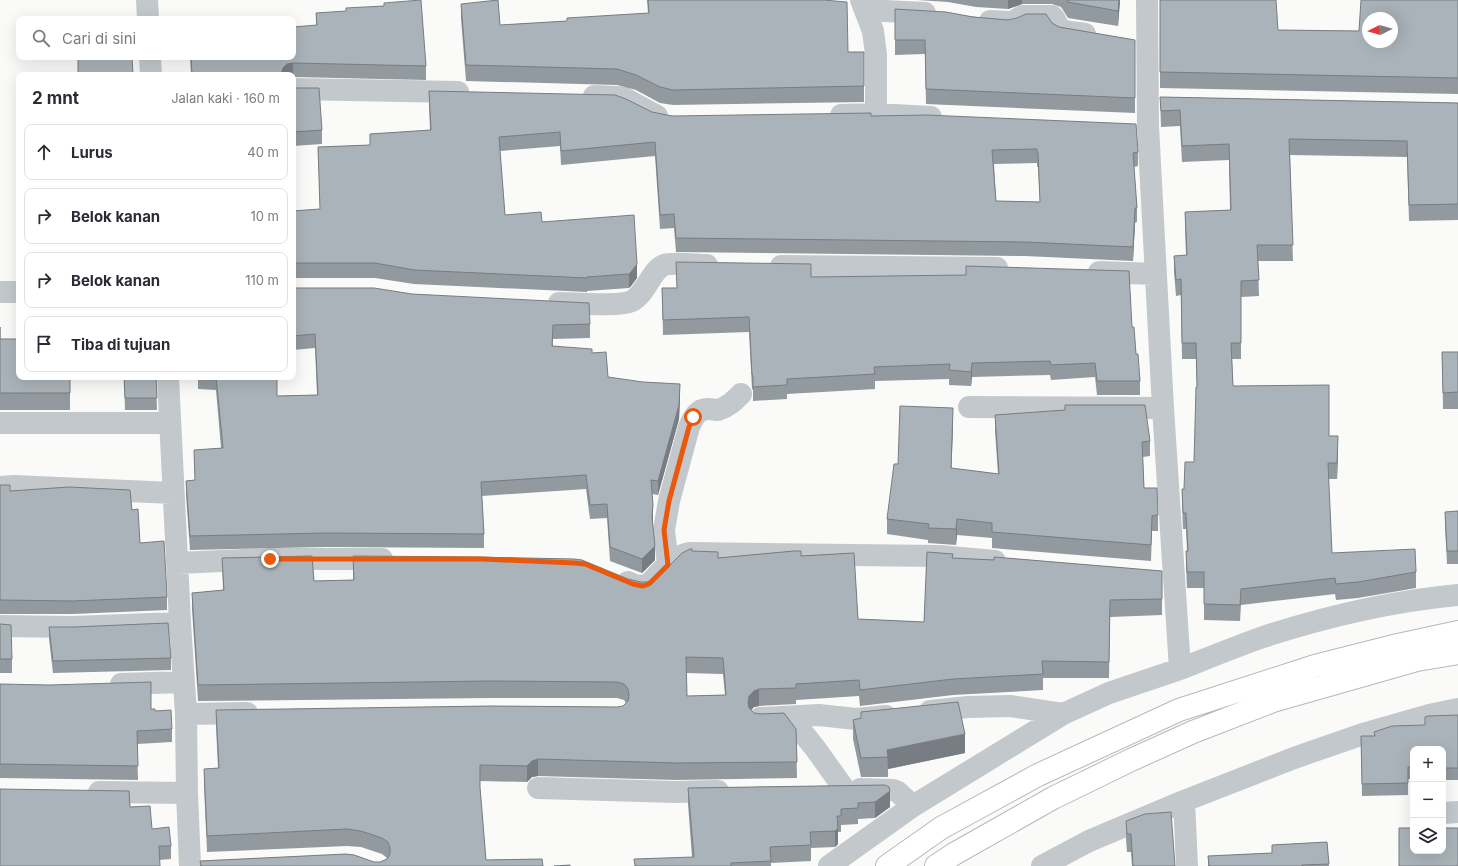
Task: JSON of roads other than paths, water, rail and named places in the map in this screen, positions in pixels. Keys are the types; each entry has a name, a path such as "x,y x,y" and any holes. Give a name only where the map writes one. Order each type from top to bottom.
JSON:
{"highway":[{"path":"887,866 941,828 1038,775 1179,710 1315,666 1398,645 1458,632"},
{"path":"936,866 954,854 1053,798 1193,732 1273,700 1417,660 1458,653"}],"street":[{"path":"147,0 148,16"},
{"path":"1147,0 1147,100 1140,126 1156,274 1163,408 1166,575 1180,669"},
{"path":"858,5 948,14"},
{"path":"858,5 873,31 876,114"},
{"path":"970,18 1009,22 1022,16 1052,16 1055,19 1057,26 1061,29 1103,37"},
{"path":"1125,40 1147,44"},
{"path":"150,60 151,72"},
{"path":"296,89 476,93"},
{"path":"578,96 617,96 629,100 654,115 680,118"},
{"path":"1147,100 1171,100"},
{"path":"822,115 876,114 948,117"},
{"path":"537,302 599,305 625,303 632,301 640,295 657,270 665,264 728,265"},
{"path":"759,266 1017,268"},
{"path":"1079,271 1156,274"},
{"path":"0,292 16,292"},
{"path":"168,380 173,494 186,714 187,793 196,865"},
{"path":"668,565 664,530 669,501 693,417 700,411 707,409 716,410 726,407 741,394"},
{"path":"969,407 1163,408"},
{"path":"0,423 170,423"},
{"path":"0,487 14,486 173,494"},
{"path":"613,576 633,584 643,586 649,584 678,556 689,553 939,556 1017,563"},
{"path":"177,563 270,559 403,559"},
{"path":"828,866 913,806 1062,714 1109,693 1180,669 1263,638 1346,614 1430,598 1458,595"},
{"path":"0,626 73,627 180,622"},
{"path":"100,684 184,682"},
{"path":"760,718 819,715 856,719 968,707 1010,706 1062,714"},
{"path":"1042,866 1089,841 1184,801 1294,758 1366,733 1429,715 1458,709"},
{"path":"186,714 266,713"},
{"path":"790,717 815,748 845,790"},
{"path":"538,788 676,792 738,791"},
{"path":"822,790 894,790 913,806"},
{"path":"78,792 187,793"},
{"path":"1184,801 1187,866"},
{"path":"1446,813 1458,812"}]}
